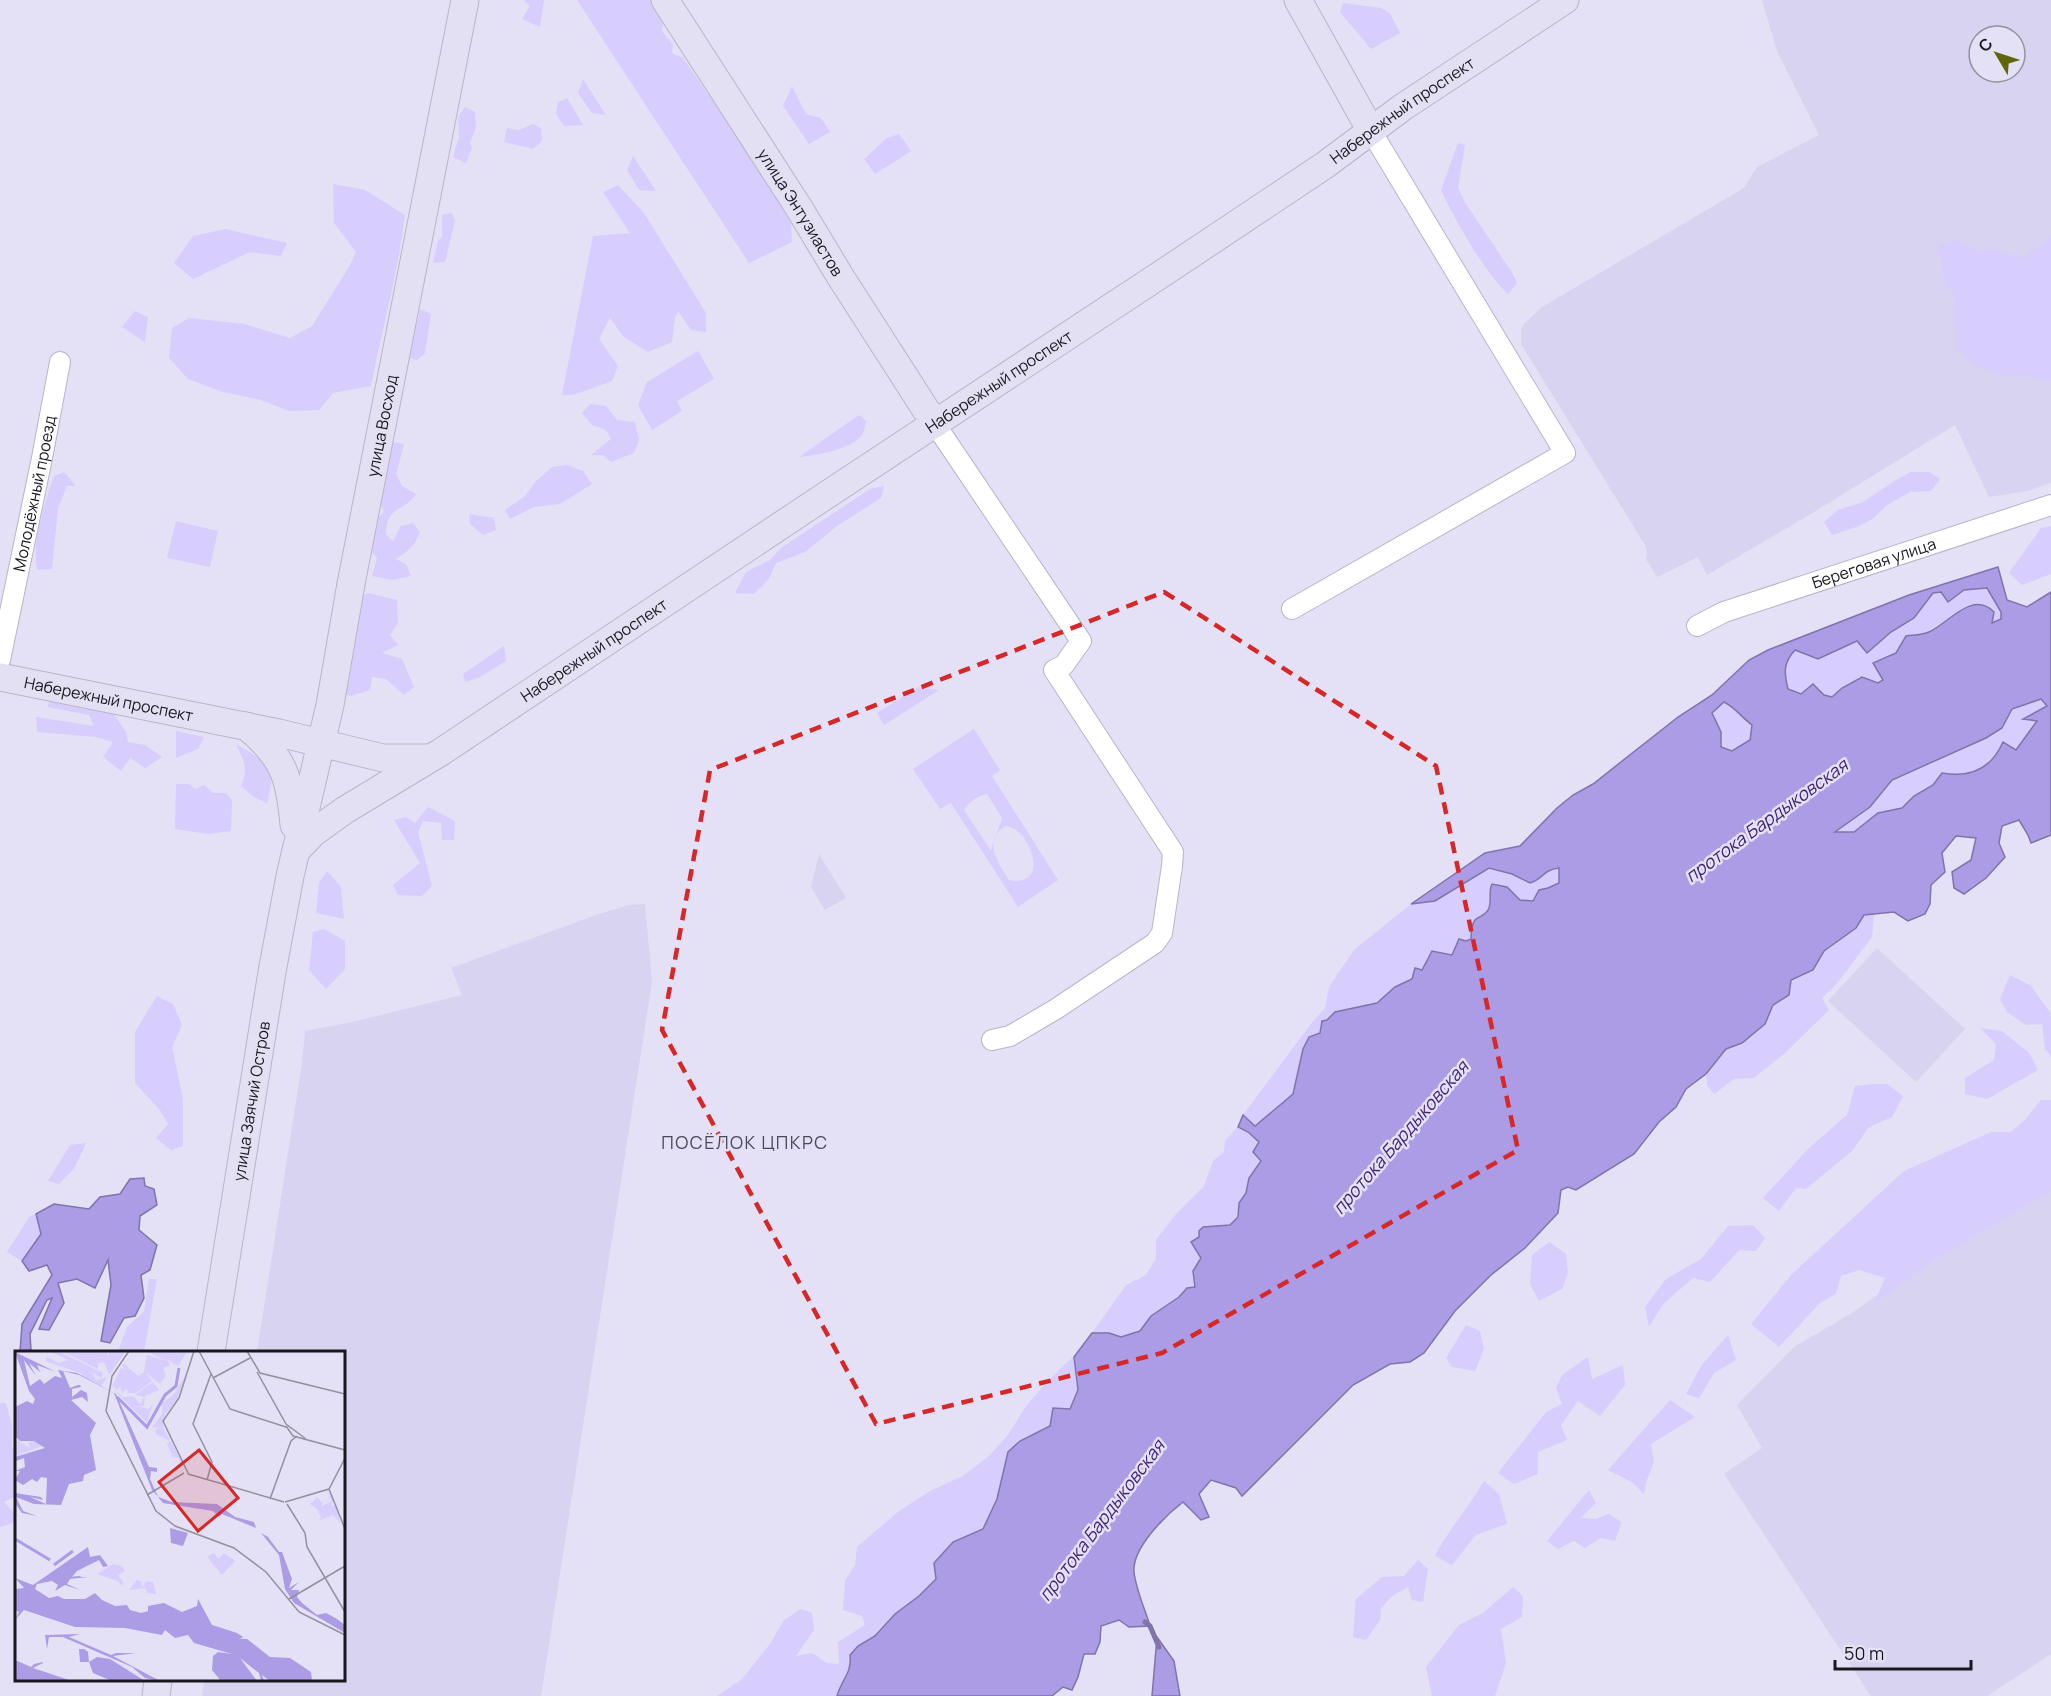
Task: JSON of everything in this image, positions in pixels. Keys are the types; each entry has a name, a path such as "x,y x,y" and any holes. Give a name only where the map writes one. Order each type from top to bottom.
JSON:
{"main road":[{"name":"улица Восход","path":"296,851 330,705 357,552 465,0"},
{"name":"улица Энтузиастов","path":"665,0 935,424"},
{"path":"1298,0 1371,131"},
{"name":"Набережный проспект","path":"296,851 313,834 345,810 429,759 1316,172 1403,107 1565,0"},
{"name":"Набережный проспект","path":"0,677 246,726 383,758 429,759"},
{"path":"246,726 260,737 277,757 286,774 291,793 296,851"},
{"name":"улица Заячий Остров","path":"211,1351 272,972 296,851"},
{"path":"156,1696 159,1681"}],"street":[{"path":"1292,609 1565,453 1371,131"},
{"name":"Молодёжный проезд","path":"0,660 60,362"},
{"path":"935,424 1081,641 1064,665 1054,670 1173,852 1162,933 1155,943 1056,1009 1010,1036 992,1040"},
{"name":"Береговая улица","path":"1697,626 1724,612 2051,505"}],"highlighted area":[{"path":"1164,592 1436,766 1518,1150 1162,1353 876,1424 662,1030 710,770"}],"shaded area":[{"path":"524,0 544,0 540,27 522,19 530,6"},
{"path":"577,0 651,0 664,20 662,31 673,45 672,53 683,58 770,185 791,224 792,242 749,263"},
{"path":"1762,0 2051,0 2051,483 2028,491 1989,497 1955,425 1707,575 1698,557 1657,577 1646,559 1645,545 1521,344 1521,330 1524,324 1542,307 1744,188 1757,167 1819,135 1777,51"},
{"path":"1343,3 1381,8 1390,14 1400,33 1371,49 1340,12"},
{"path":"583,79 606,115 592,113 578,93"},
{"path":"792,86 806,114 821,118 830,132 809,144 783,106"},
{"path":"567,98 583,125 564,126 556,114 558,102"},
{"path":"465,107 475,112 476,128 466,163 453,157 459,137 458,117"},
{"path":"533,124 541,128 542,141 533,149 504,142 507,128 519,130"},
{"path":"899,134 911,151 875,174 864,159 887,138"},
{"path":"1458,143 1465,145 1458,188 1466,204 1513,274 1517,283 1508,294 1489,272 1471,245 1441,190"},
{"path":"633,156 656,191 639,190 627,170"},
{"path":"333,184 365,190 405,215 394,280 371,386 333,393 319,410 289,411 261,400 223,392 188,379 169,358 172,328 189,318 244,324 290,338 312,326 356,252 334,223"},
{"path":"618,185 644,213 706,313 706,332 691,330 678,311 672,342 648,352 624,337 610,318 599,339 618,366 612,381 573,395 562,395 593,236 630,233 603,192"},
{"path":"452,213 455,221 445,262 433,263 438,241 442,237 442,215"},
{"path":"226,229 287,243 281,256 250,252 193,279 174,263 193,236"},
{"path":"2051,237 2051,382 2027,376 2000,375 1973,364 1957,348 1955,300 1944,278 1939,245 1959,240 1979,251 1991,249 2024,257"},
{"path":"420,309 431,314 425,353 417,360 409,358 404,351 416,328"},
{"path":"135,311 148,317 145,342 122,327"},
{"path":"698,351 714,379 677,401 682,411 652,430 638,405 647,382"},
{"path":"590,404 606,406 617,420 635,422 639,440 634,453 611,462 603,455 591,455 611,439 606,430 592,425 582,413"},
{"path":"859,415 866,421 862,435 857,440 833,451 799,457"},
{"path":"388,441 404,444 396,474 402,486 416,494 389,518 386,534 393,541 401,526 413,523 420,532 411,548 396,559 406,564 411,576 392,580 372,576 377,557 367,548 374,521 384,512 379,500"},
{"path":"567,465 583,471 592,484 560,504 534,507 510,519 505,510 525,496 535,482 552,467"},
{"path":"64,472 76,486 67,486 58,508 52,569 37,570 36,546 43,510 54,476"},
{"path":"1911,472 1929,472 1940,479 1931,491 1910,492 1887,505 1872,519 1832,535 1824,522 1838,510 1863,502"},
{"path":"884,486 881,498 837,526 805,552 776,563 769,579 754,594 735,593 746,572 770,560 781,548 870,489"},
{"path":"469,514 494,518 496,530 483,535 470,524"},
{"path":"176,521 218,531 210,567 167,558"},
{"path":"2051,526 2051,574 2022,585 2009,573 2041,528"},
{"path":"1987,588 2001,612 2001,619 1992,623 1961,610 1928,633 1906,636 1883,680 1878,683 1842,688 1832,697 1801,694 1788,689 1786,668 1788,659 1795,650 1843,647 1857,641 1867,653 1891,632 1914,618 1933,593 1941,592 1948,602 1964,590"},
{"path":"369,593 397,600 398,623 390,635 398,645 382,653 402,659 414,687 404,695 386,679 372,677 370,690 351,696 339,693 359,596"},
{"path":"504,646 506,661 478,678 465,682 463,674"},
{"path":"919,687 939,690 884,725 877,713"},
{"path":"2041,699 2047,706 2025,720 2037,721 2016,751 1998,752 1977,771 1959,776 1942,773 1933,785 1914,796 1902,808 1878,813 1854,832 1834,832 1870,807 1892,780 1986,738 2002,728 2012,709"},
{"path":"51,700 113,713 126,732 128,742 145,745 162,757 145,768 130,758 121,771 103,757 113,742 95,737 37,732 36,717 94,726 89,715 47,707"},
{"path":"1724,702 1752,724 1750,740 1732,751 1721,747 1721,732 1712,713"},
{"path":"974,729 1000,770 992,776 1058,880 1018,907 951,803 940,809 913,769","holes":["987,794 1002,818 995,837 1005,826 1014,829 1029,845 1033,867 1030,875 1022,880 1009,880 994,852 994,840 991,851 964,810 974,800"]},
{"path":"176,731 204,737 198,749 176,758"},
{"path":"236,744 258,758 267,767 271,784 267,803 254,797 241,786 245,774 244,765"},
{"path":"176,784 188,784 196,789 204,785 213,793 226,793 232,800 231,831 208,834 175,829"},
{"path":"428,807 455,821 454,840 442,840 441,823 423,821 418,832 432,886 422,896 398,895 393,885 420,863 394,820 406,817 415,823"},
{"path":"819,854 846,898 825,910 811,887"},
{"path":"1559,867 1559,883 1539,890 1533,901 1520,900 1507,887 1489,890 1489,908 1472,927 1471,939 1466,941 1459,939 1452,955 1443,952 1412,979 1395,987 1377,1003 1335,1012 1298,1069 1293,1094 1255,1127 1243,1115 1325,1008 1329,987 1354,950 1411,904 1435,901 1489,868 1512,874 1530,883 1537,881 1546,870"},
{"path":"327,871 341,887 344,919 316,913 319,883"},
{"path":"645,904 652,982 541,1696 202,1696 204,1681 345,1681 345,1351 257,1351 305,1031 462,995 451,968 629,905"},
{"path":"1874,913 1872,937 1835,986 1822,998 1829,1010 1785,1053 1754,1078 1734,1079 1714,1094 1707,1085 1706,1074 1726,1049 1742,1043 1765,1025 1773,1005 1789,995 1791,980 1813,970 1824,951 1856,928 1864,915"},
{"path":"324,929 345,941 345,969 326,989 309,970 313,932"},
{"path":"1877,948 1965,1029 1916,1082 1828,1001"},
{"path":"2010,975 2031,986 2051,1014 2051,1057 2045,1049 2042,1024 2026,1025 2007,1012 2000,999"},
{"path":"157,996 173,1004 182,1025 172,1047 183,1099 183,1146 171,1150 156,1138 168,1124 160,1110 135,1083 135,1032"},
{"path":"1980,1028 2002,1031 2029,1053 2038,1070 1987,1099 1965,1094 1965,1078 1994,1060 1996,1044"},
{"path":"1887,1084 1903,1096 1892,1117 1869,1127 1852,1151 1806,1189 1796,1188 1779,1211 1763,1198 1808,1149 1847,1115 1855,1086"},
{"path":"2041,1100 2051,1100 2051,1191 1932,1261 1874,1304 1885,1278 1859,1270 1841,1276 1836,1294 1820,1303 1779,1347 1751,1324 1791,1275 1904,1171 1991,1132 2011,1132 2025,1120"},
{"path":"1238,1127 1259,1142 1261,1161 1249,1178 1246,1193 1239,1203 1238,1217 1230,1225 1203,1227 1200,1237 1201,1258 1193,1271 1195,1287 1187,1289 1151,1316 1140,1331 1121,1337 1109,1333 1092,1333 1126,1285 1146,1275 1156,1259 1156,1240 1177,1213 1204,1186 1213,1161 1224,1152 1225,1141"},
{"path":"86,1143 74,1169 59,1184 48,1181 70,1145"},
{"path":"2051,1187 2051,1654 1987,1696 1871,1696 1724,1474 1762,1448 1737,1405 1794,1347 1852,1313 1950,1243"},
{"path":"36,1214 41,1234 22,1261 7,1252 30,1216"},
{"path":"1753,1225 1765,1238 1756,1251 1739,1250 1710,1282 1693,1278 1663,1304 1649,1327 1645,1307 1666,1279 1701,1259 1728,1226"},
{"path":"1549,1242 1566,1254 1568,1273 1562,1289 1539,1301 1530,1284 1532,1255"},
{"path":"149,1279 157,1279 144,1351 118,1351 127,1327 144,1312"},
{"path":"1466,1325 1480,1331 1484,1349 1475,1371 1452,1367 1446,1358"},
{"path":"1728,1335 1736,1360 1714,1373 1699,1398 1686,1394 1701,1366"},
{"path":"1074,1357 1078,1390 1070,1409 1050,1426 1036,1432 1009,1452 997,1499 983,1529 953,1542 934,1563 936,1579 919,1596 895,1614 875,1636 858,1646 837,1696 717,1696 742,1679 770,1644 784,1620 801,1609 812,1613 814,1630 796,1656 812,1653 827,1663 839,1664 838,1642 865,1625 862,1616 843,1610 845,1581 855,1565 857,1547 899,1511 932,1490 963,1476 989,1456 1008,1435 1026,1406"},
{"path":"1588,1357 1592,1379 1623,1365 1625,1385 1600,1416 1578,1401 1561,1425 1567,1440 1538,1452 1538,1474 1514,1484 1498,1473 1546,1412 1562,1404 1556,1388 1562,1375"},
{"path":"1670,1400 1695,1417 1651,1444 1654,1462 1644,1494 1633,1483 1608,1470"},
{"path":"0,1403 6,1403 12,1426 12,1449 15,1447 15,1496 4,1502 15,1514 15,1522 0,1527"},
{"path":"1484,1481 1499,1494 1507,1524 1476,1535 1452,1565 1435,1556"},
{"path":"1589,1490 1596,1503 1581,1518 1596,1519 1608,1514 1622,1522 1615,1541 1601,1538 1585,1548 1574,1541 1558,1549 1547,1541"},
{"path":"1418,1560 1428,1569 1423,1602 1412,1600 1408,1587 1392,1596 1381,1608 1380,1620 1366,1640 1353,1637 1356,1599 1382,1577 1404,1576"},
{"path":"1513,1587 1523,1596 1522,1617 1501,1629 1506,1663 1495,1696 1432,1696 1426,1667 1459,1625 1483,1613"}],"water":[{"name":"протока Бардыковская","path":"1998,567 2007,600 2027,607 2051,592 2051,835 2031,843 2019,820 2002,826 1999,843 2005,857 1986,878 1964,894 1954,888 1952,872 1971,860 1976,838 1956,836 1942,853 1945,872 1931,885 1930,904 1925,914 1908,921 1894,912 1864,915 1856,928 1824,951 1813,970 1791,980 1789,995 1773,1005 1765,1024 1742,1043 1726,1049 1706,1074 1686,1089 1676,1107 1659,1122 1634,1154 1576,1190 1568,1187 1561,1190 1558,1213 1525,1248 1491,1275 1455,1311 1424,1353 1410,1362 1390,1364 1353,1385 1242,1496 1236,1488 1211,1480 1199,1494 1209,1517 1201,1520 1183,1502 1176,1508 1151,1533 1138,1553 1135,1563 1137,1586 1150,1626 1129,1627 1119,1620 1101,1626 1100,1642 1095,1654 1084,1654 1072,1690 1063,1687 1052,1696 837,1696 848,1672 850,1655 858,1646 875,1636 895,1614 919,1596 936,1579 934,1563 953,1542 983,1529 997,1499 1008,1452 1020,1441 1050,1426 1053,1408 1070,1409 1078,1390 1074,1357 1092,1333 1109,1333 1121,1337 1140,1331 1151,1316 1179,1297 1187,1288 1195,1287 1193,1271 1201,1258 1191,1242 1199,1237 1199,1231 1203,1227 1230,1225 1238,1217 1239,1203 1246,1193 1249,1178 1261,1161 1253,1152 1259,1142 1238,1127 1243,1115 1255,1126 1293,1094 1303,1049 1309,1037 1320,1033 1322,1021 1327,1020 1335,1012 1377,1003 1395,987 1412,979 1415,968 1422,970 1432,951 1452,955 1459,939 1466,941 1471,939 1474,922 1488,911 1492,884 1507,887 1520,900 1533,901 1539,890 1559,883 1559,868 1549,871 1530,883 1512,874 1489,868 1435,901 1411,904 1485,853 1520,846 1573,795 1593,784 1678,717 1712,695 1749,660 1768,650 1909,595","holes":["1987,588 2001,612 2001,619 1992,623 1994,612 1986,606 1969,606 1929,632 1906,636 1896,653 1873,663 1883,680 1878,683 1862,677 1842,688 1832,697 1824,695 1813,684 1801,694 1788,689 1786,668 1788,659 1795,650 1818,659 1857,641 1867,653 1891,632 1914,618 1933,593 1941,592 1948,602 1964,590","2041,699 2047,706 2023,719 2037,721 2016,750 2003,742 1992,759 1978,770 1962,774 1942,773 1933,785 1914,796 1902,808 1878,813 1854,832 1835,832 1870,807 1892,780 1986,738 2002,728 2012,709","1724,702 1732,707 1752,725 1750,740 1732,751 1721,747 1721,732 1712,713"]},
{"path":"144,1178 145,1186 154,1189 157,1205 140,1216 139,1230 157,1245 150,1270 141,1275 144,1298 135,1316 124,1318 110,1343 101,1341 111,1285 108,1260 95,1288 77,1279 58,1283 64,1303 49,1330 39,1329 52,1298 47,1300 30,1334 31,1350 20,1351 22,1324 52,1275 47,1265 29,1271 22,1261 41,1234 36,1214 54,1204 89,1209 100,1197 120,1194 130,1179"},
{"path":"1157,1637 1174,1661 1180,1696 1152,1696"}],"waterway":[{"path":"1145,1622 1150,1626 1159,1647"}],"district":[{"name":"ПОСЁЛОК ЦПКРС","path":"745,1142"}]}
